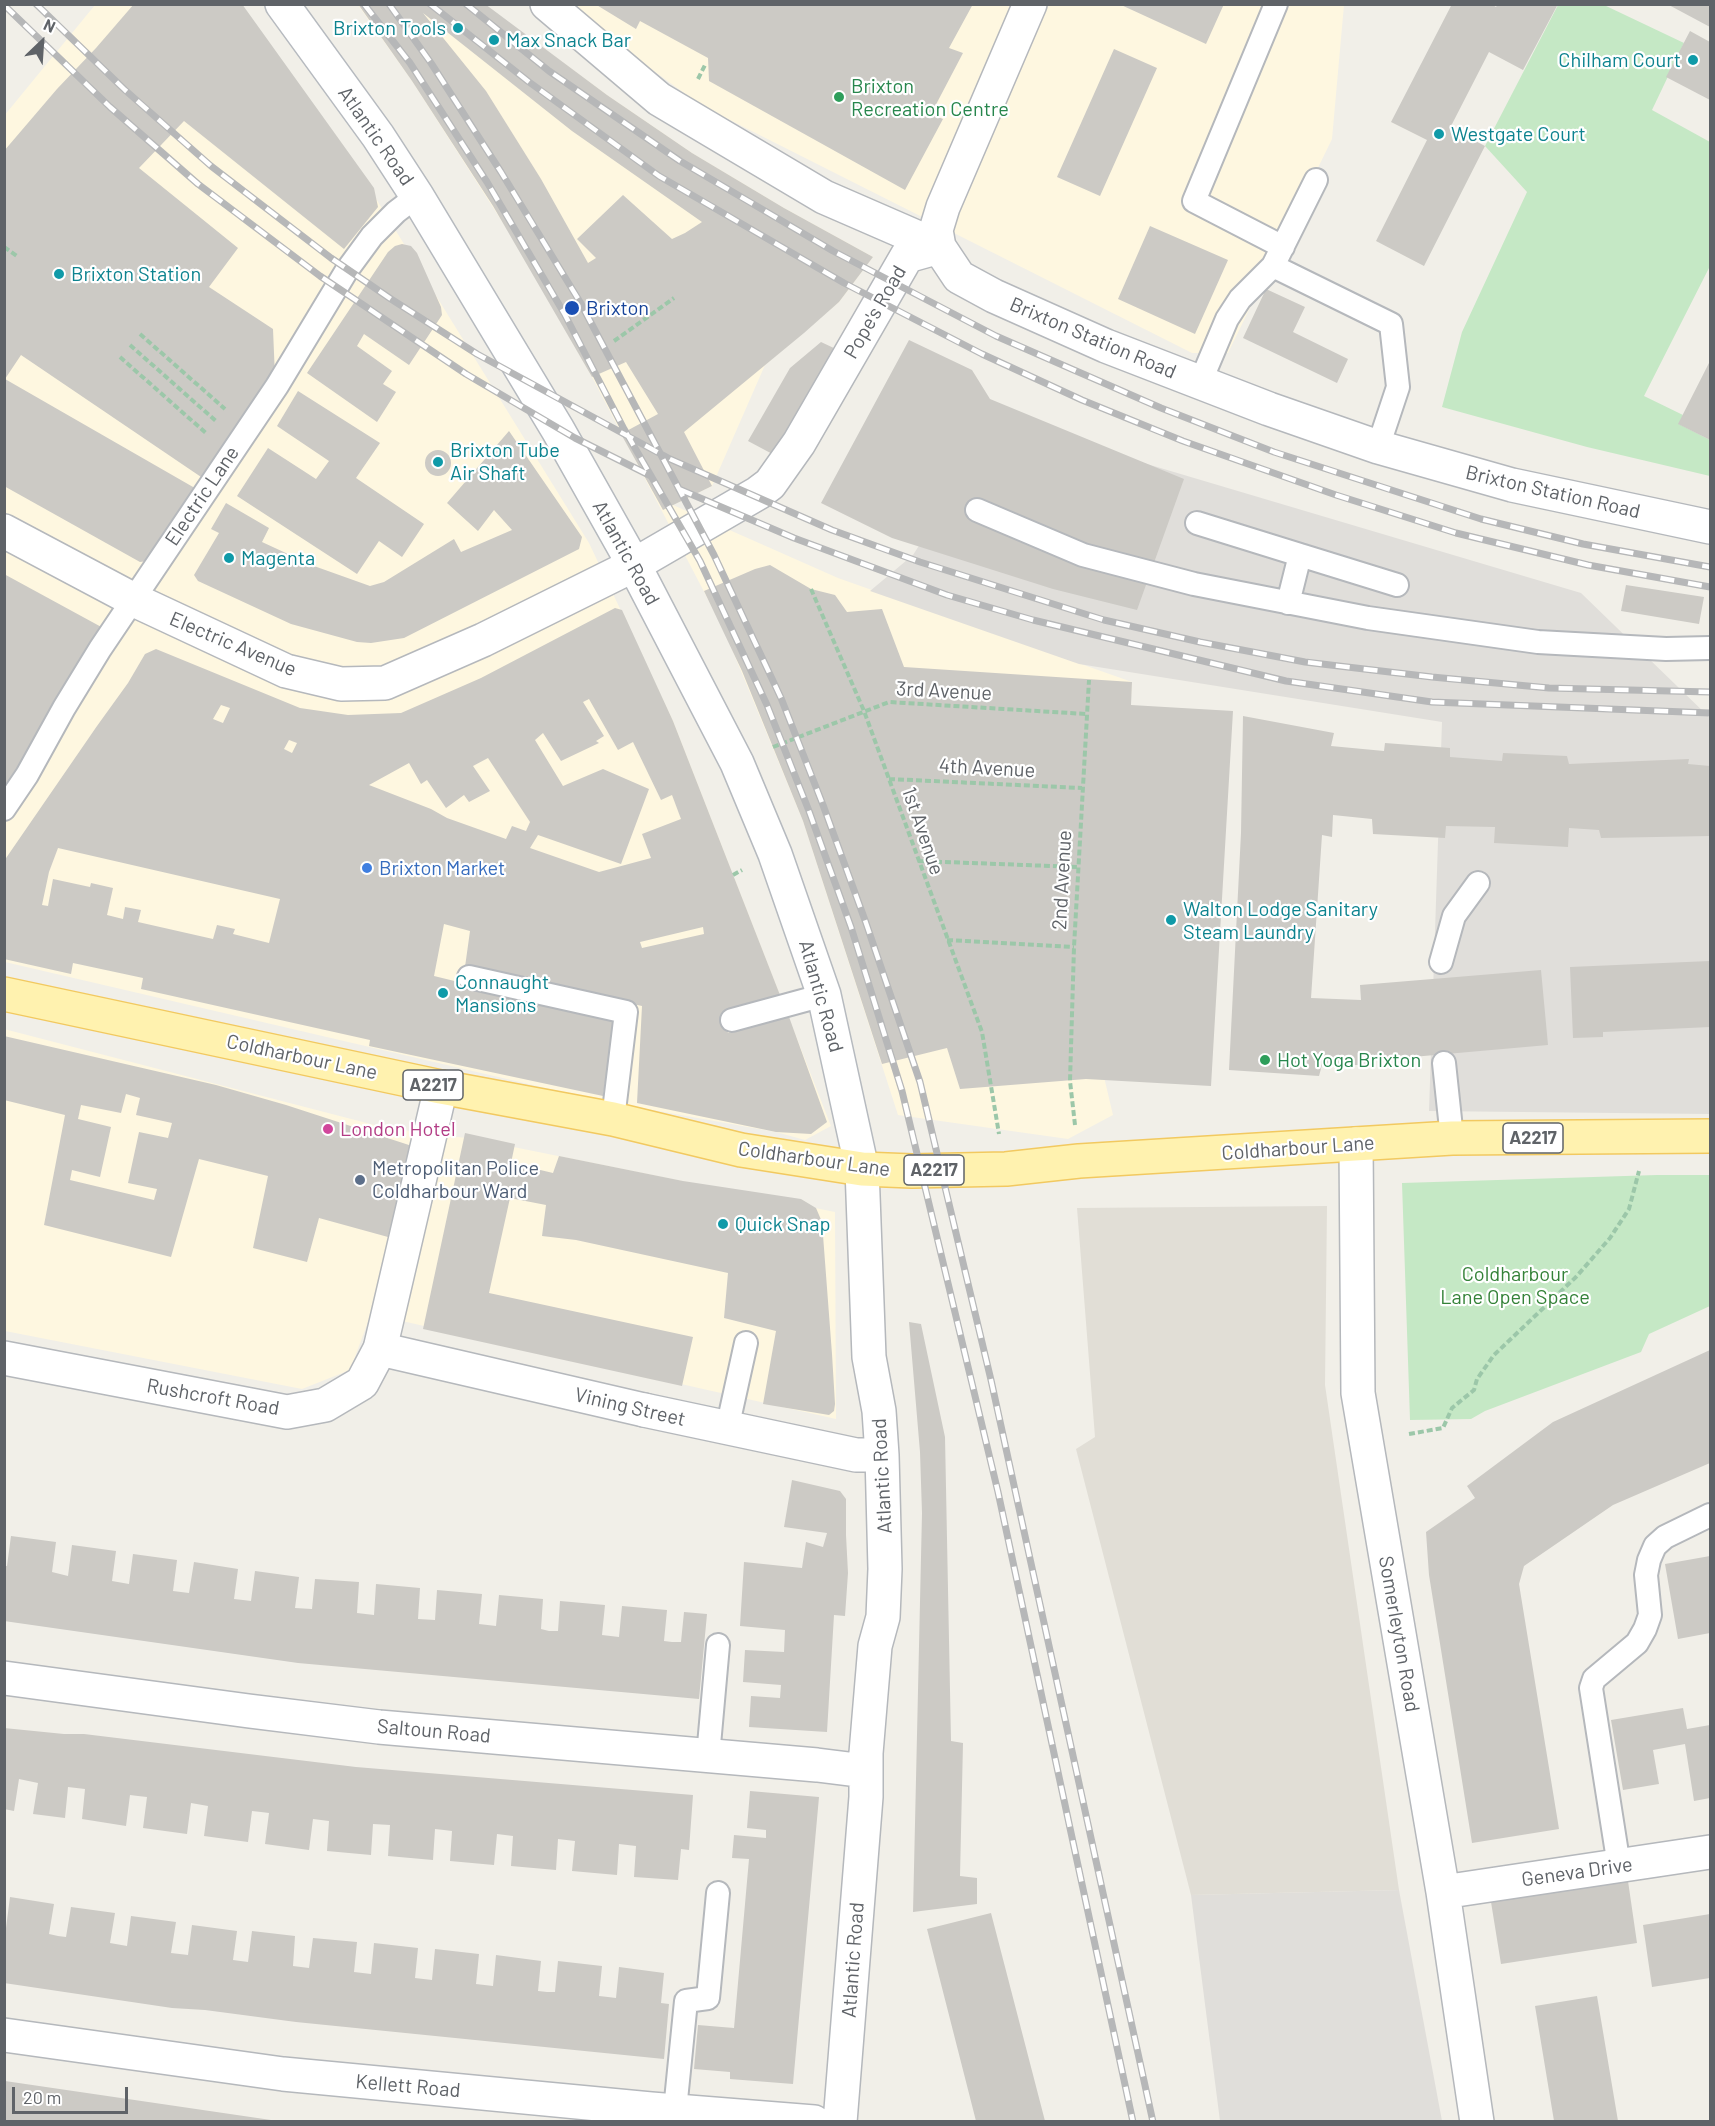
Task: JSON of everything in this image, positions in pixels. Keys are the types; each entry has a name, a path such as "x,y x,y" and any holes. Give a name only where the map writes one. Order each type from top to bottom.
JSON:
{"main road":[{"name":"Coldharbour Lane","path":"4,994 441,1087 618,1120 741,1150 862,1168 912,1171 1005,1169 1080,1161 1452,1138 1710,1136"}],"street":[{"name":"Atlantic Road","path":"282,4 378,136 417,196 558,430 634,565 737,763 775,854 824,995 862,1168 869,1357 878,1401 885,1529 883,1617 875,1646 865,1771 866,1797 840,2121"},
{"path":"547,4 659,99 824,197 939,247"},
{"path":"939,247 936,230 943,207 1030,4"},
{"name":"Brixton Station Road","path":"939,247 959,277 982,290 1106,345 1200,383 1378,447 1512,485 1710,527"},
{"name":"Pope's Road","path":"634,565 770,484 799,443 907,256 939,247"},
{"name":"Electric Avenue","path":"4,531 134,600 286,671 341,684 385,683 483,640 634,565"},
{"name":"Rushcroft Road","path":"4,1358 287,1412 325,1405 362,1383 380,1349 441,1087"},
{"name":"Somerleyton Road","path":"1356,1144 1358,1393 1443,1892 1477,2121"},
{"name":"Vining Street","path":"380,1349 727,1429 856,1455 882,1455"},
{"name":"Saltoun Road","path":"4,1678 379,1726 865,1771"},
{"name":"Geneva Drive","path":"1443,1892 1710,1852"},
{"name":"Kellett Road","path":"4,2035 283,2074 620,2114 675,2110 814,2121"}],"lane":[{"path":"1276,4 1194,201 1278,256 1391,324 1398,387 1378,447"},
{"path":"1200,383 1227,319 1240,299 1278,256 1316,180"},
{"name":"Electric Lane","path":"4,809 27,775 76,688 277,386 347,270 372,236 396,212 417,196"},
{"path":"977,510 1083,555 1194,584 1288,603 1368,618 1538,642 1666,649 1710,648"},
{"path":"1197,523 1397,585"},
{"path":"1288,603 1300,555"},
{"path":"1441,962 1454,916 1478,883"},
{"path":"469,977 626,1012 618,1120"},
{"path":"732,1020 824,995"},
{"path":"618,1120 636,1015"},
{"path":"1444,1063 1452,1138"},
{"path":"727,1429 746,1343"},
{"path":"1619,1866 1591,1688 1599,1674 1637,1643 1645,1629 1650,1615 1646,1575 1655,1546 1665,1536 1710,1515"},
{"path":"708,1756 718,1645"},
{"path":"675,2110 687,2001 708,1998 718,1893"}],"path":[{"path":"4,247 17,256"},
{"path":"614,340 674,298"},
{"path":"140,334 233,416"},
{"path":"130,345 223,427"},
{"path":"120,357 213,440"},
{"name":"1st Avenue","path":"811,589 864,711 981,1032 1005,1169"},
{"name":"2nd Avenue","path":"1080,1161 1070,1081 1074,947 1089,680"},
{"name":"3rd Avenue","path":"773,747 889,702 1086,714"},
{"name":"4th Avenue","path":"889,779 1082,788"},
{"path":"918,861 1078,867"},
{"path":"947,940 1074,947"},
{"path":"1409,1434 1443,1428 1452,1407 1474,1390 1477,1379 1494,1355 1576,1276 1604,1245 1629,1209 1640,1168"}],"shaded area":[{"path":"95,5 240,5 344,147 589,543 673,721 831,1126 805,1140 776,1132 597,1100 5,962 4,116"},
{"path":"358,5 485,5 607,95 692,153 784,208 873,257 839,302 765,365 712,486 673,505 838,578 1132,682 1105,1081 1113,1115 1068,1139 898,1115 803,821 724,630 592,377 519,248 412,81"},
{"path":"563,5 1344,5 1332,139 1228,353 1192,353 702,106"},
{"path":"999,420 1581,593 1710,718 1710,1114 1429,1111 1442,722 1079,664 870,591 913,555"},
{"path":"4,1029 386,1128 474,1139 835,1212 836,1419 371,1314 350,1370 302,1389 5,1331"},
{"path":"1327,1206 1325,1385 1399,1890 1191,1895 1076,1449 1095,1437 1077,1208"},
{"path":"1399,1890 1442,2121 1220,2121 1191,1895"}],"green space":[{"path":"1558,5 1604,5 1684,43 1652,110 1710,142 1710,266 1644,396 1683,415 1679,424 1710,440 1710,476 1587,447 1442,407 1462,332 1527,192 1485,146"},
{"name":"Coldharbour Lane Open Space","path":"1710,1175 1710,1306 1649,1334 1641,1352 1485,1411 1471,1419 1410,1420 1402,1183"}],"building":[{"path":"134,4 242,4 374,188 378,207 344,249 184,121 139,168 238,248 209,287 273,329 275,377 207,481 21,355 5,379 200,491 155,560 140,562 4,486 4,151"},
{"path":"358,4 485,4 607,95 692,153 784,208 873,257 839,302 684,432 712,486 663,510 621,434 658,414 626,362 592,377 493,206 412,81","holes":["423,13 572,131 702,222 672,239 623,195 577,239 596,258 588,263 541,179 486,91"]},
{"name":"Brixton Recreation Centre","path":"595,4 973,4 949,48 963,53 931,114 943,119 905,190 709,81 708,58 640,21 636,29"},
{"path":"1119,4 1224,4 1206,44"},
{"name":"Westgate Court","path":"1452,4 1491,4 1496,7 1498,4 1558,4 1523,70 1489,52 1450,128 1485,146 1424,266 1376,241 1427,140 1391,122"},
{"path":"1667,4 1710,4 1710,27"},
{"name":"Chilham Court","path":"1690,31 1710,42 1710,100 1666,77"},
{"path":"1114,49 1157,68 1100,196 1057,177"},
{"path":"1150,226 1228,260 1195,334 1118,299"},
{"path":"402,244 411,246 417,253 441,307 442,315 409,365 364,334 357,346 392,371 383,384 396,392 377,422 307,373 388,252"},
{"path":"1266,289 1305,307 1293,332 1348,359 1337,383 1243,338"},
{"path":"909,340 972,370 990,399 1184,479 1137,610 1053,589 892,538 821,503"},
{"path":"821,342 838,350 778,457 748,441 790,368"},
{"path":"1710,361 1710,440 1678,424"},
{"path":"298,391 380,443 356,478 424,524 402,557 379,541 357,574 237,496 268,448 316,479 329,461 277,426"},
{"path":"509,431 582,537 579,549 404,638 371,643 357,642 291,624 198,581 194,575 219,533 211,529 226,503 269,528 262,542 314,566 370,586 384,582 454,539 461,552 512,530 494,510 478,531 447,503"},
{"name":"Brixton Tube Air Shaft","path":"438,450 447,454 451,463 447,472 438,476 429,472 425,463 429,454"},
{"path":"770,565 811,589 835,595 847,612 882,609 904,667 1132,682 1131,705 1233,711 1211,1086 1086,1079 960,1089 947,1048 882,1064 803,821 742,671 704,591"},
{"path":"4,574 105,629 18,769 4,787"},
{"path":"1626,585 1704,597 1699,624 1621,611"},
{"name":"Brixton Market","path":"615,608 622,610 673,721 780,995 723,1017 728,1033 788,1014 827,1122 811,1134 776,1132 637,1103 642,1006 465,967 470,931 444,924 434,976 614,1020 603,1096 369,1046 370,1040 141,989 143,978 73,963 71,974 4,959 4,861 128,683 145,654 156,649 300,708 348,715 401,713 481,678","holes":["589,699 618,750 633,742 661,800 672,795 681,819 642,834 651,858 599,872 530,848 538,835 621,864 649,789 603,769 563,786 535,740 543,733 561,761 599,743 596,741 604,736 583,702","221,705 230,708 223,723 213,719","289,740 297,743 292,753 284,749","488,758 530,822 526,831 512,826 506,839 447,818 431,809 369,785 409,763 421,784 427,780 446,808 464,795 469,802 490,791 473,766","58,848 280,899 269,943 233,934 235,929 217,925 213,939 138,922 141,910 125,907 123,919 107,915 113,888 91,883 90,887 53,879 48,906 42,905 49,872","703,927 704,934 642,948 640,942"]},
{"path":"1243,716 1334,733 1331,746 1384,751 1385,743 1450,748 1450,757 1502,761 1503,753 1567,756 1569,764 1689,759 1688,764 1710,766 1710,836 1601,838 1599,830 1569,828 1568,847 1494,843 1495,827 1446,826 1445,838 1373,834 1372,819 1333,815 1332,837 1322,835 1311,998 1361,1000 1360,985 1541,970 1548,1045 1367,1061 1367,1065 1322,1065 1319,1076 1229,1070 1241,833"},
{"path":"1710,961 1710,1027 1603,1032 1603,1037 1573,1038 1570,967"},
{"path":"4,1036 216,1085 412,1146 388,1237 319,1218 307,1262 253,1248 268,1176 199,1159 171,1257 44,1225 65,1115 4,1100","holes":["126,1094 140,1098 136,1115 172,1123 168,1138 139,1132 128,1183 157,1189 154,1200 70,1180 72,1170 100,1177 111,1127 78,1119 81,1105 121,1113"]},
{"path":"465,1133 515,1144 511,1163 553,1173 559,1156 683,1181 801,1199 816,1208 822,1222 834,1411 829,1415 763,1404 776,1331 724,1318 728,1273 576,1240 542,1236 546,1205 510,1198 489,1293 693,1337 682,1386 423,1329"},
{"path":"909,1322 921,1324 945,1437 951,1741 963,1743 960,1876 977,1878 977,1904 913,1912 922,1513 920,1452"},
{"path":"1710,1350 1710,1463 1613,1505 1524,1566 1519,1584 1559,1829 1472,1843 1429,1575 1426,1532 1475,1498 1467,1486 1553,1422"},
{"path":"792,1480 840,1491 846,1499 848,1573 845,1616 834,1615 827,1732 749,1727 751,1696 780,1698 781,1685 743,1682 745,1650 784,1652 785,1630 740,1626 744,1562 802,1568 806,1542 823,1547 827,1533 784,1527"},
{"path":"11,1536 56,1542 52,1572 68,1576 72,1545 116,1551 112,1581 129,1584 133,1554 177,1560 173,1591 189,1593 194,1562 238,1569 234,1599 251,1601 255,1571 299,1577 295,1608 312,1609 315,1579 359,1582 357,1613 374,1615 376,1584 420,1588 418,1619 435,1620 437,1590 482,1594 479,1624 496,1626 499,1595 543,1599 541,1629 549,1631 558,1631 560,1601 605,1605 602,1635 619,1637 622,1606 667,1610 664,1641 672,1642 681,1642 684,1612 707,1614 699,1699 298,1663 4,1621 4,1566 7,1566"},
{"path":"1710,1556 1710,1633 1678,1639 1665,1564"},
{"path":"1683,1708 1687,1729 1710,1725 1710,1798 1694,1801 1685,1744 1653,1750 1659,1784 1623,1790 1611,1720"},
{"path":"4,1728 84,1734 356,1767 693,1795 689,1850 681,1849 678,1880 634,1877 636,1846 619,1844 617,1875 572,1871 575,1841 558,1839 556,1870 511,1866 513,1836 497,1834 494,1865 450,1861 452,1831 435,1829 433,1860 388,1856 390,1825 373,1824 371,1855 327,1851 329,1821 313,1819 309,1850 265,1844 269,1813 252,1811 248,1842 204,1836 208,1806 191,1803 187,1834 143,1828 147,1797 130,1795 126,1826 82,1819 85,1789 68,1787 65,1818 33,1814 38,1783 19,1779 14,1811 4,1809"},
{"path":"750,1791 819,1797 793,2084 730,2079 730,2072 694,2069 698,2025 734,2028 749,1859 732,1858 734,1835 766,1838 766,1830 747,1828"},
{"path":"1628,1881 1637,1943 1501,1964 1491,1902"},
{"path":"10,1897 54,1904 49,1934 58,1936 66,1937 71,1907 115,1913 110,1943 127,1946 131,1916 176,1922 171,1953 188,1955 192,1925 237,1931 233,1960 248,1962 252,1931 295,1936 293,1966 309,1968 313,1938 357,1942 354,1972 371,1974 374,1943 418,1948 415,1978 432,1980 435,1949 479,1954 476,1984 493,1986 496,1955 541,1961 538,1991 547,1992 555,1992 558,1961 602,1966 599,1996 616,1998 619,1967 664,1973 661,2003 669,2004 664,2059 172,2008 4,1983 4,1927 6,1928"},
{"path":"991,1913 1045,2121 976,2121 927,1929"},
{"path":"1710,1914 1710,1978 1652,1987 1643,1925"},
{"path":"1597,1996 1618,2121 1554,2121 1535,2006"},
{"path":"5,2081 271,2120 271,2121 5,2121"}],"railway":[{"path":"36,4 125,90 211,166 331,258 391,299 477,354 670,459 832,530 920,562 1104,620 1200,642 1305,662 1549,688 1710,692"},
{"path":"364,4 410,63 487,182 564,313 624,429 700,561 767,705 809,811 851,927 902,1091 998,1492 1133,2122"},
{"path":"389,4 431,63 501,172 580,302 714,555 781,698 866,923 920,1082 991,1380 1153,2122"},
{"path":"430,4 529,82 659,176 844,283 982,354 1082,400 1183,441 1336,495 1456,533 1588,565 1710,587"},
{"path":"466,4 549,71 680,161 833,251 996,336 1161,408 1274,452 1481,519 1583,544 1710,567"},
{"path":"4,5 110,107 198,184 320,276 466,374 575,438 651,476"},
{"path":"679,489 794,538 947,595 1033,620 1286,681 1432,702 1710,713"}],"place":[{"name":"Brixton Tools","path":"458,28"},
{"name":"Max Snack Bar","path":"494,40"},
{"name":"Chilham Court","path":"1693,60"},
{"name":"Brixton Recreation Centre","path":"839,97"},
{"name":"Westgate Court","path":"1439,134"},
{"name":"Brixton Station","path":"59,274"},
{"name":"Brixton","path":"572,308"},
{"name":"Brixton Tube Air Shaft","path":"438,462"},
{"name":"Magenta","path":"229,558"},
{"name":"Brixton Market","path":"367,868"},
{"name":"Walton Lodge Sanitary Steam Laundry","path":"1171,920"},
{"name":"Connaught Mansions","path":"443,993"},
{"name":"Hot Yoga Brixton","path":"1265,1060"},
{"name":"London Hotel","path":"328,1129"},
{"name":"Metropolitan Police Coldharbour Ward","path":"360,1180"},
{"name":"Quick Snap","path":"723,1224"}]}
